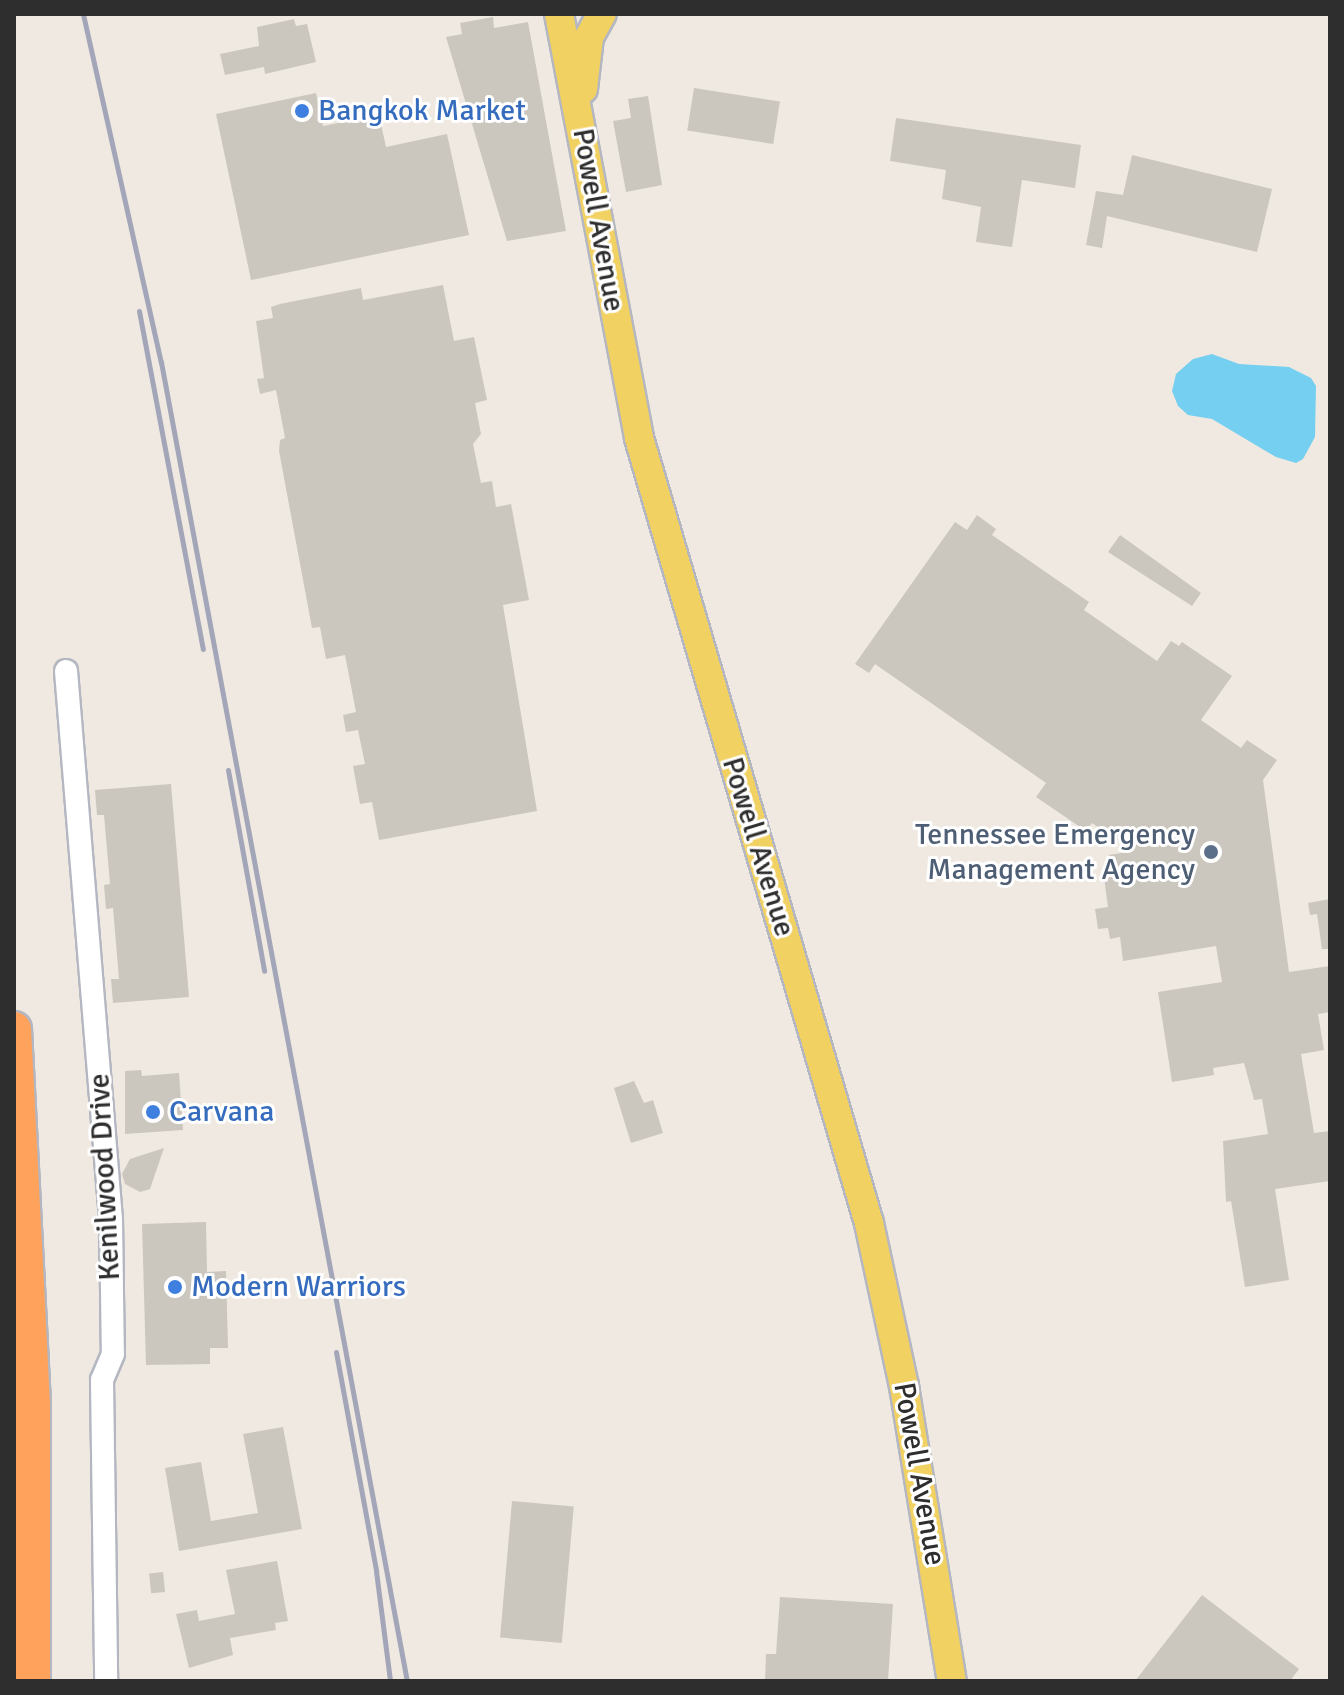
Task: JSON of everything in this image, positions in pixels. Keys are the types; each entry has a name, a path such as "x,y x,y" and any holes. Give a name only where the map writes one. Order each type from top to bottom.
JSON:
{"highway":[{"path":"14,1029 33,1406 33,1681"}],"main road":[{"name":"Powell Avenue","path":"559,14 639,438 869,1223 904,1386 952,1681"},
{"path":"579,118 589,37 602,14"}],"street":[{"name":"Kenilwood Drive","path":"66,671 111,1219 113,1354 102,1380 106,1681"}],"water":[{"path":"1212,354 1239,364 1289,367 1311,378 1316,386 1315,437 1303,459 1296,463 1276,457 1212,419 1188,415 1178,406 1172,391 1176,374 1193,359"}],"building":[{"path":"493,17 494,28 528,22 566,231 507,241 446,37 462,34 460,23"},
{"path":"294,19 296,26 307,24 316,62 265,74 264,67 225,75 220,54 259,46 257,27"},
{"path":"694,88 780,102 773,144 687,130"},
{"path":"316,93 323,126 379,115 386,147 447,134 469,235 251,280 216,114"},
{"path":"648,96 662,185 626,192 613,121 631,118 628,99"},
{"path":"896,118 1081,145 1075,188 1022,180 1012,247 976,242 981,207 942,199 946,170 890,161"},
{"path":"1132,155 1272,189 1257,252 1107,216 1102,248 1086,245 1096,191 1123,195"},
{"path":"443,285 454,341 474,337 487,400 475,403 481,434 473,444 481,483 492,481 496,507 511,504 529,600 503,605 537,811 379,840 372,802 360,804 353,766 365,764 358,730 346,732 343,715 356,712 345,655 326,659 320,627 312,628 279,451 280,440 285,438 276,390 260,394 257,379 264,378 256,321 273,318 271,307 280,304 361,288 363,300"},
{"path":"977,515 996,529 992,535 1089,602 1084,610 1157,661 1171,641 1179,646 1182,642 1232,676 1201,720 1241,748 1247,740 1277,760 1263,780 1289,972 1330,966 1330,1012 1318,1014 1324,1050 1301,1054 1314,1133 1330,1131 1330,1181 1275,1189 1289,1280 1245,1287 1231,1201 1226,1202 1223,1141 1268,1134 1262,1099 1254,1100 1244,1063 1213,1068 1214,1075 1172,1082 1158,992 1222,982 1216,946 1123,961 1120,937 1110,939 1108,928 1098,929 1095,909 1108,907 1103,870 1112,868 1109,855 1133,851 1092,823 1086,831 1036,797 1046,783 875,664 869,673 855,664 955,522 967,530"},
{"path":"1120,535 1201,593 1192,606 1108,552"},
{"path":"171,784 189,997 113,1003 111,979 119,979 113,908 106,909 104,885 110,884 104,815 97,815 95,790"},
{"path":"1330,899 1330,949 1322,949 1317,914 1310,915 1308,903"},
{"path":"141,1070 142,1076 179,1073 183,1130 125,1134 125,1071"},
{"path":"634,1081 644,1103 653,1100 663,1133 631,1143 614,1088"},
{"path":"164,1148 150,1189 140,1192 125,1184 122,1174 130,1159"},
{"path":"206,1222 207,1272 226,1271 228,1348 210,1348 210,1364 146,1365 142,1224"},
{"path":"283,1427 302,1529 179,1551 165,1468 201,1462 211,1521 258,1513 243,1434"},
{"path":"512,1501 574,1506 562,1643 500,1637"},
{"path":"277,1561 288,1621 275,1623 276,1630 230,1638 233,1655 189,1668 176,1614 197,1610 199,1621 235,1614 226,1570"},
{"path":"163,1572 165,1592 151,1593 149,1573"},
{"path":"1202,1595 1299,1669 1290,1681 1135,1681"},
{"path":"780,1597 893,1604 888,1681 765,1681 766,1654 776,1654"}],"railway":[{"path":"83,14 161,362 407,1681"},
{"path":"139,311 203,649"},
{"path":"228,770 264,971"},
{"path":"336,1352 376,1571 390,1681"}],"place":[{"name":"Bangkok Market","path":"302,111"},
{"name":"Tennessee Emergency Management Agency","path":"1211,852"},
{"name":"Carvana","path":"153,1112"},
{"name":"Modern Warriors","path":"175,1287"}]}
